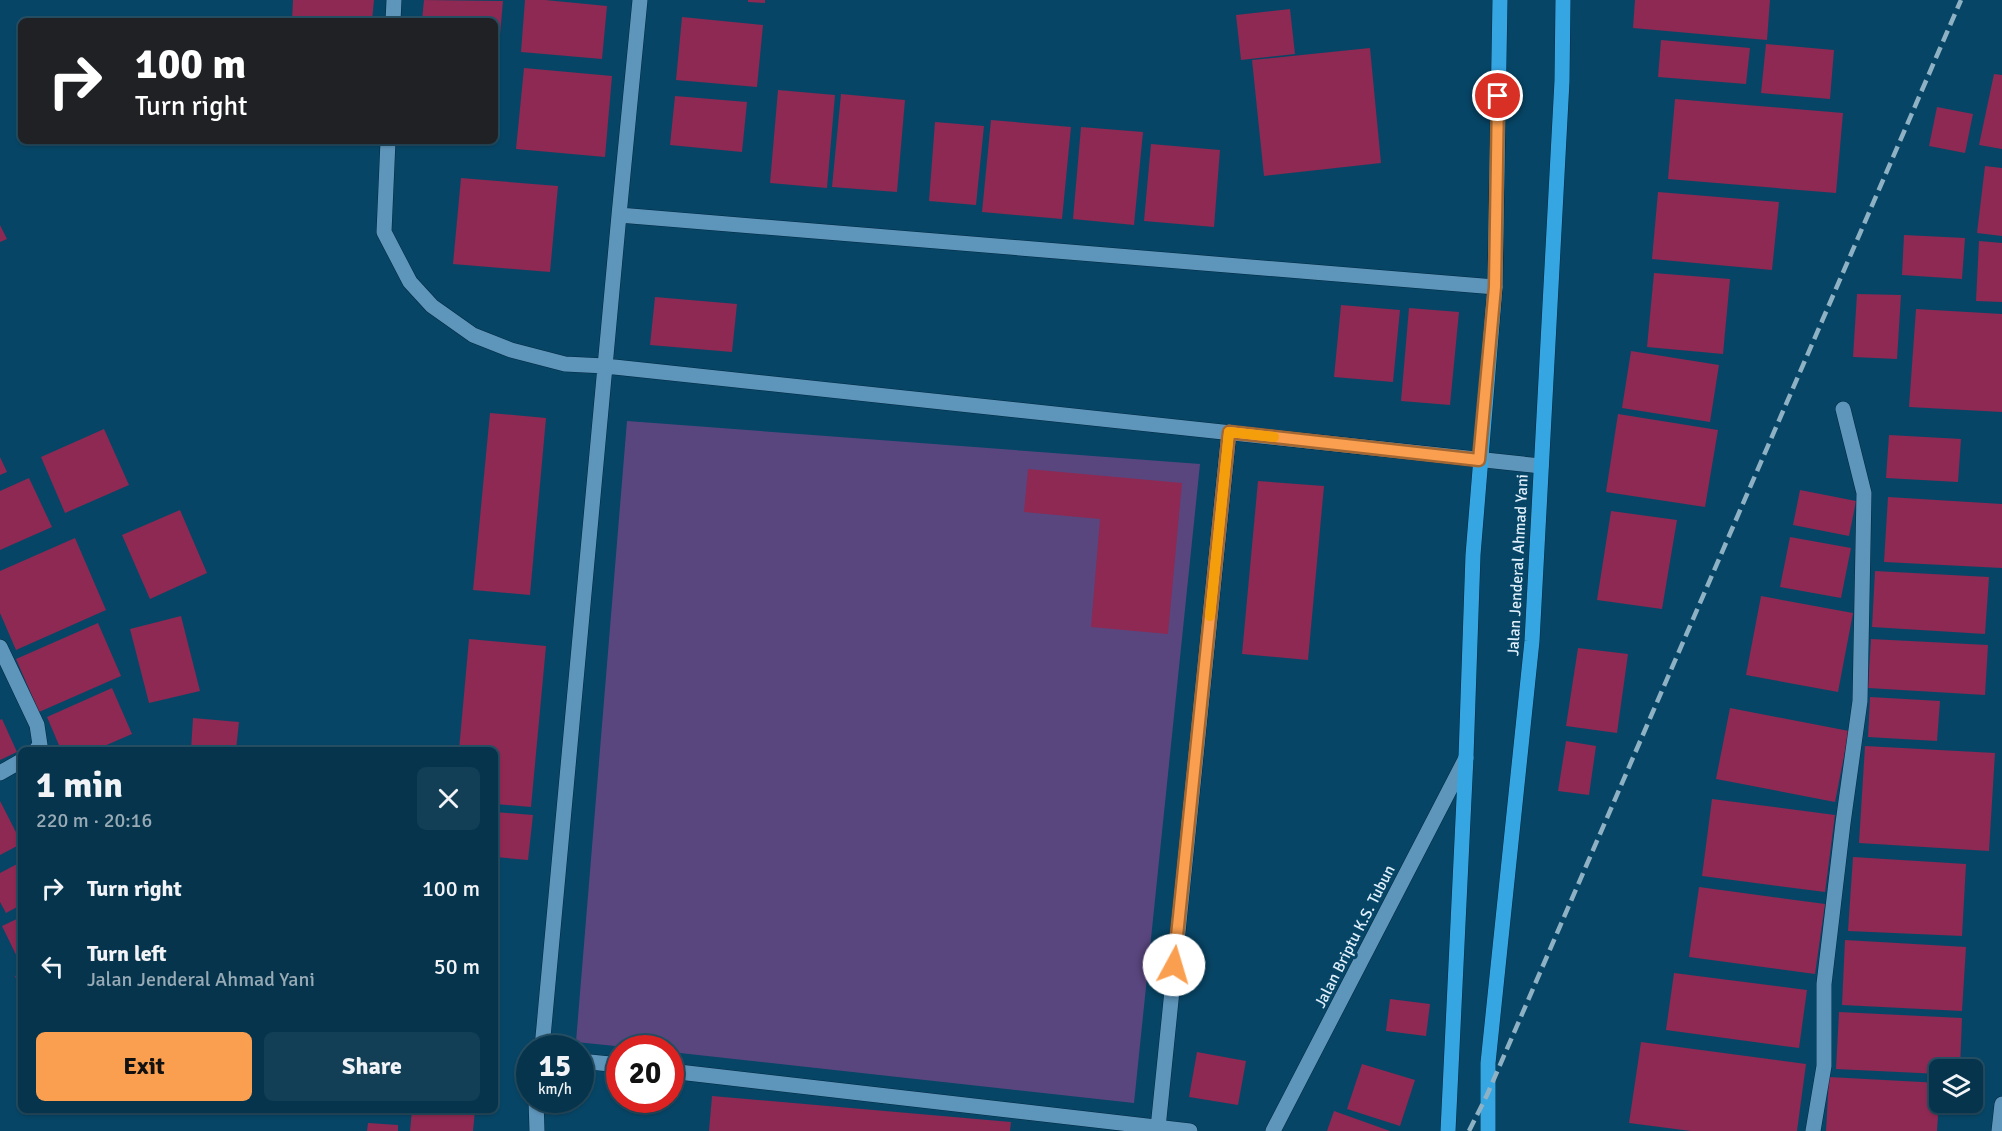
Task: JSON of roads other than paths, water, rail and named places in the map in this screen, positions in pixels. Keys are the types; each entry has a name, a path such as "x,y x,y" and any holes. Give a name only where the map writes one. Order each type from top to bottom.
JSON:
{"main road":[{"path":"1448,1131 1473,555 1495,287 1500,0"},
{"name":"Jalan Jenderal Ahmad Yani","path":"1488,1131 1488,1063 1532,641 1562,81 1563,0"}],"street":[{"path":"393,18 394,0"},
{"path":"543,1035 618,215 640,0"},
{"path":"388,144 384,232 410,282 432,306 473,335 512,350 565,364 605,366 1541,466"},
{"path":"618,215 1495,287"},
{"path":"1814,1131 1824,1066 1825,973 1860,701 1864,493 1843,409"},
{"path":"1158,1129 1229,432"},
{"path":"0,647 37,725 38,747"},
{"name":"Jalan Briptu K.S. Tubun","path":"1273,1131 1466,757"},
{"path":"0,773 18,763"},
{"path":"684,1073 1190,1131"},
{"path":"1999,1131 2002,1104"},
{"path":"536,1113 537,1131"}],"railway":[{"path":"1469,1131 1487,1095 1961,0"}]}
